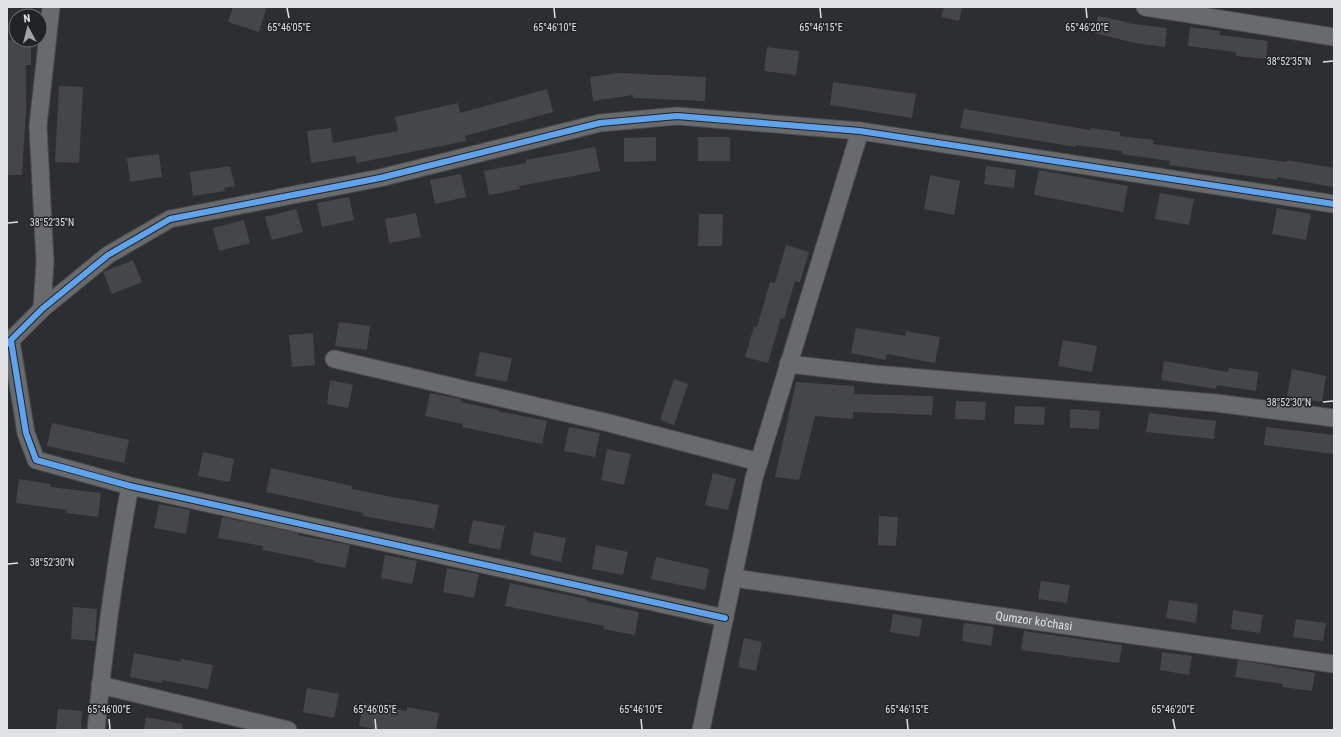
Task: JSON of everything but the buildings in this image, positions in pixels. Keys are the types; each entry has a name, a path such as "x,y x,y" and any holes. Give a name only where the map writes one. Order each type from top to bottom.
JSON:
{"street":[{"path":"42,309 45,262 38,126 50,7"},
{"path":"1145,7 1334,37"},
{"path":"725,618 130,486 36,460 26,433 9,342 42,309 108,255 170,219 380,178 600,123 677,116 860,131 1334,204"},
{"path":"701,730 754,478 860,131"},
{"path":"334,359 609,423 759,462"},
{"path":"788,364 875,374 1216,403 1334,418"},
{"path":"96,730 100,686 122,528 130,486"},
{"name":"Qumzor ko'chasi","path":"734,578 1334,664"},
{"path":"100,686 288,730"}],"cycle path":[{"path":"7,344 42,309 108,255 170,219 380,178 600,123 677,116 860,131 1334,204"},
{"path":"11,341 26,433 36,460 130,486 725,618"}]}
